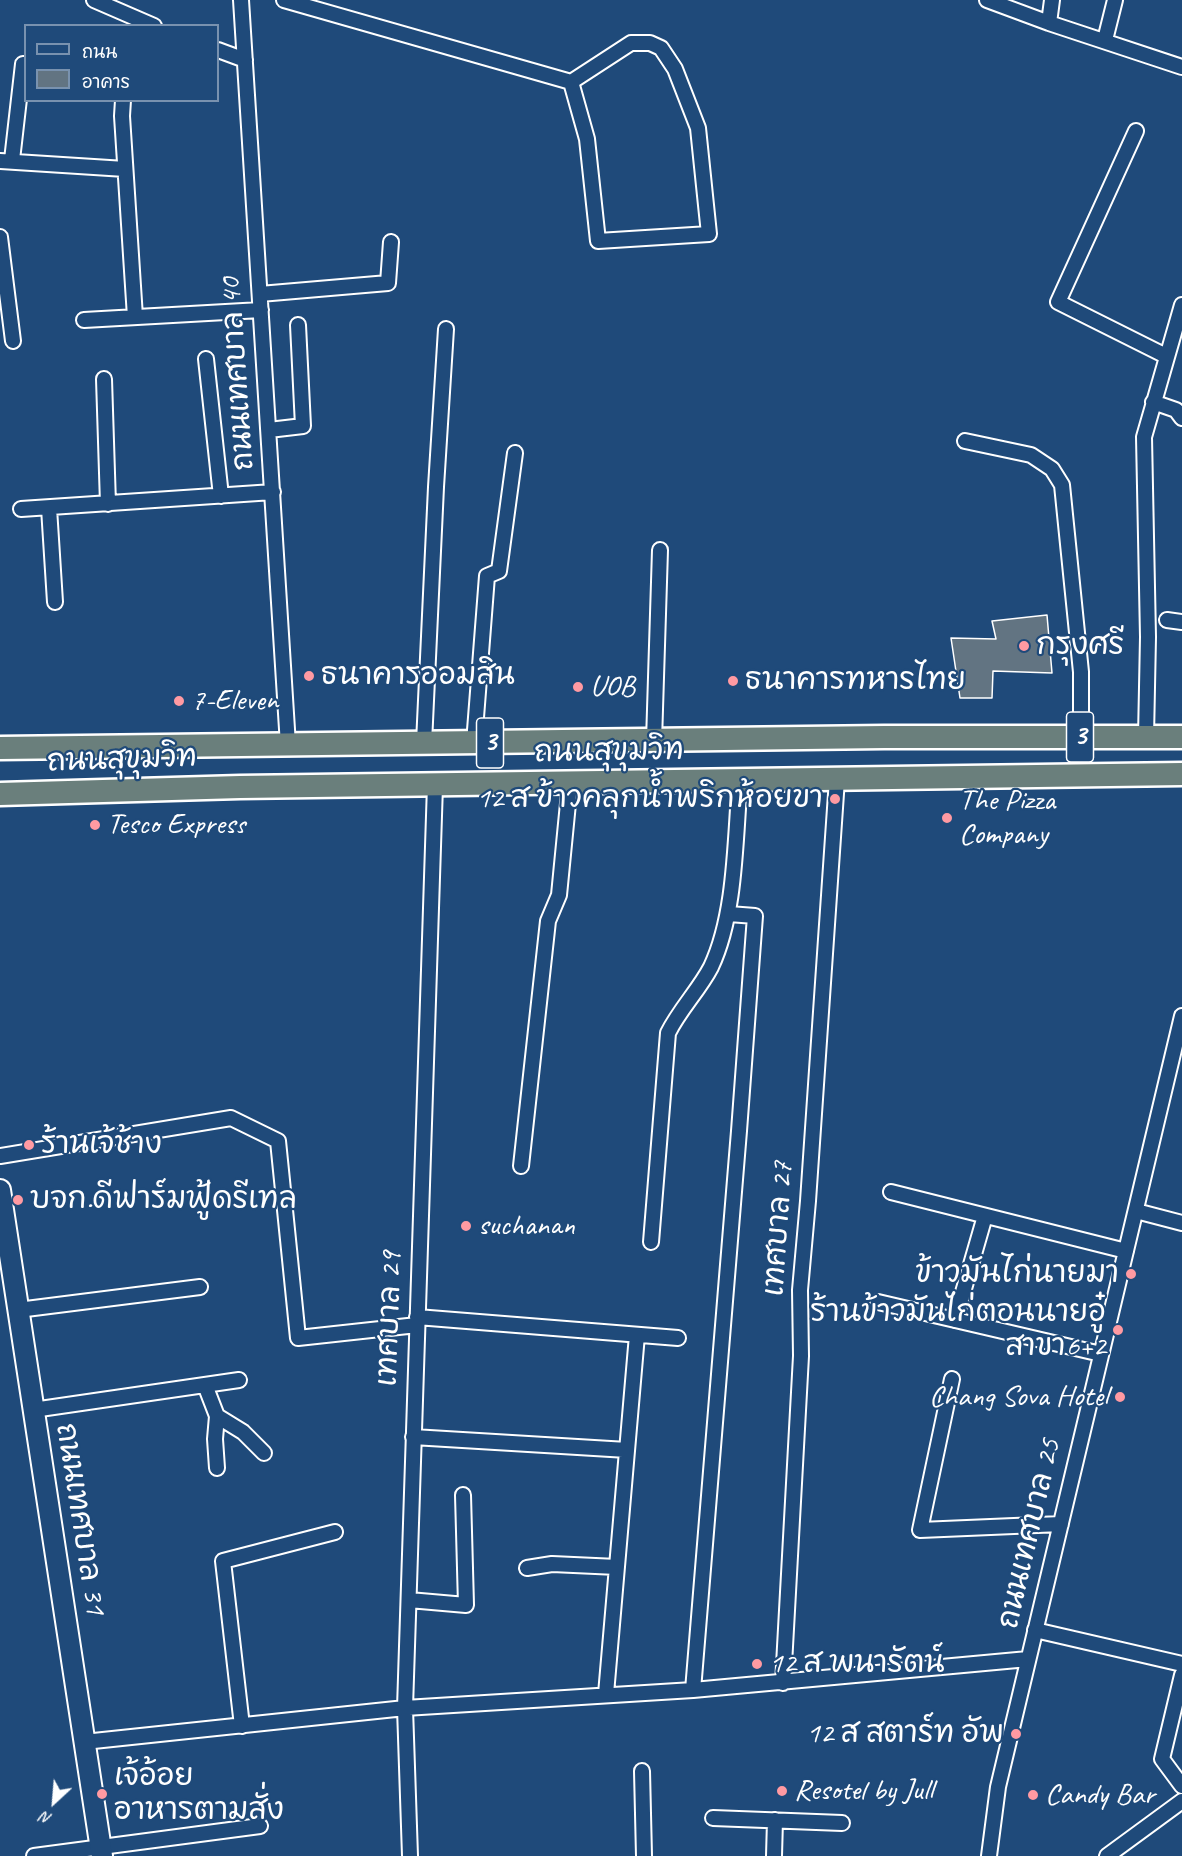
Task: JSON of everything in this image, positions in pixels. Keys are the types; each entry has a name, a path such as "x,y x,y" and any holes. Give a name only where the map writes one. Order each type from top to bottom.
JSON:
{"highway":[{"name":"ถนนสุขุมวิท","path":"0,748 884,737 1182,736"},
{"name":"ถนนสุขุมวิท","path":"0,794 435,784 1182,774"}],"main road":[{"name":"ถนนเทศบาล 31","path":"0,1190 101,1851"}],"street":[{"path":"94,0 145,24"},
{"name":"ถนนเทศบาล 40","path":"241,0 288,745"},
{"path":"284,0 571,82 631,42 650,43 661,48 675,69 698,128 709,234 598,241 587,139 571,82"},
{"path":"987,0 1182,67"},
{"path":"1049,23 1052,0"},
{"path":"1105,40 1115,0"},
{"path":"219,50 245,60"},
{"path":"23,64 6,160 125,170"},
{"path":"123,102 135,317"},
{"path":"1136,131 1058,302 1166,356"},
{"path":"0,237 13,341"},
{"path":"260,294 388,283 391,242"},
{"path":"1146,737 1148,637 1144,437 1182,305"},
{"path":"84,320 261,310"},
{"path":"268,430 303,426 298,325"},
{"path":"424,743 446,329"},
{"path":"206,359 221,496"},
{"path":"104,379 108,504"},
{"path":"1154,402 1176,410 1182,418"},
{"path":"965,441 1031,455 1052,469 1062,485 1080,672 1081,737"},
{"path":"474,743 487,576 499,571 515,453"},
{"path":"21,509 273,492"},
{"path":"49,508 55,602"},
{"path":"654,741 660,550"},
{"path":"1167,620 1182,622"},
{"name":"เทศบาล 27","path":"783,1683 801,1356 800,1290 837,779"},
{"path":"651,1242 668,1033 676,1016 711,967 729,914 740,780"},
{"path":"521,1166 548,921 559,895 570,783"},
{"name":"เทศบาล 29","path":"410,1856 405,1708 435,784"},
{"path":"693,1690 740,1131 754,916 729,914"},
{"name":"ถนนเทศบาล 25","path":"989,1856 998,1787 1182,1016"},
{"path":"0,1156 231,1118 278,1141 298,1338 417,1321 678,1338"},
{"path":"891,1192 1126,1251"},
{"path":"1136,1211 1182,1223"},
{"path":"955,1320 985,1216"},
{"path":"18,1310 201,1287"},
{"path":"878,1302 1101,1354"},
{"path":"606,1695 637,1335"},
{"path":"952,1379 920,1530 1061,1524"},
{"path":"33,1410 240,1380"},
{"path":"205,1385 217,1416 215,1439 217,1468"},
{"path":"217,1416 243,1432 264,1453"},
{"path":"413,1437 627,1450"},
{"path":"409,1600 466,1605 463,1495"},
{"path":"242,1726 224,1561 335,1532"},
{"path":"527,1569 552,1564 617,1567"},
{"path":"1035,1630 1182,1664"},
{"path":"84,1742 405,1708 783,1683 1028,1659"},
{"path":"1182,1675 1162,1760 1182,1786"},
{"path":"642,1771 644,1856"},
{"path":"1107,1856 1182,1802"},
{"path":"713,1818 842,1823"},
{"path":"774,1856 775,1820"},
{"path":"33,1856 101,1851 260,1826"}],"building":[{"path":"1047,615 1052,673 993,671 992,698 960,698 951,638 996,639 992,621"}],"place":[{"name":"กรุงศรี","path":"1024,646"},
{"name":"ธนาคารออมสิน","path":"309,676"},
{"name":"ธนาคารทหารไทย","path":"733,681"},
{"name":"UOB","path":"578,687"},
{"name":"7-Eleven","path":"179,701"},
{"name":"12 ส ข้าวคลุกน้ำพริกห้อยขา","path":"835,799"},
{"name":"The Pizza Company","path":"947,818"},
{"name":"Tesco Express","path":"95,825"},
{"name":"ร้านเจ้ช้าง","path":"29,1145"},
{"name":"บจก.ดีฟาร์มฟู้ดรีเทล","path":"18,1200"},
{"name":"suchanan","path":"466,1226"},
{"name":"ข้าวมันไก่นายมา","path":"1131,1274"},
{"name":"ร้านข้าวมันไก่ตอนนายอู๋ สาขา6+2","path":"1118,1330"},
{"name":"Chang Sova Hotel","path":"1120,1397"},
{"name":"12 ส พนารัตน์","path":"757,1664"},
{"name":"12 ส สตาร์ท อัพ","path":"1016,1734"},
{"name":"Resotel by Jull","path":"782,1791"},
{"name":"เจ้อ้อย อาหารตามสั่ง","path":"102,1794"},
{"name":"Candy Bar","path":"1033,1795"}]}
